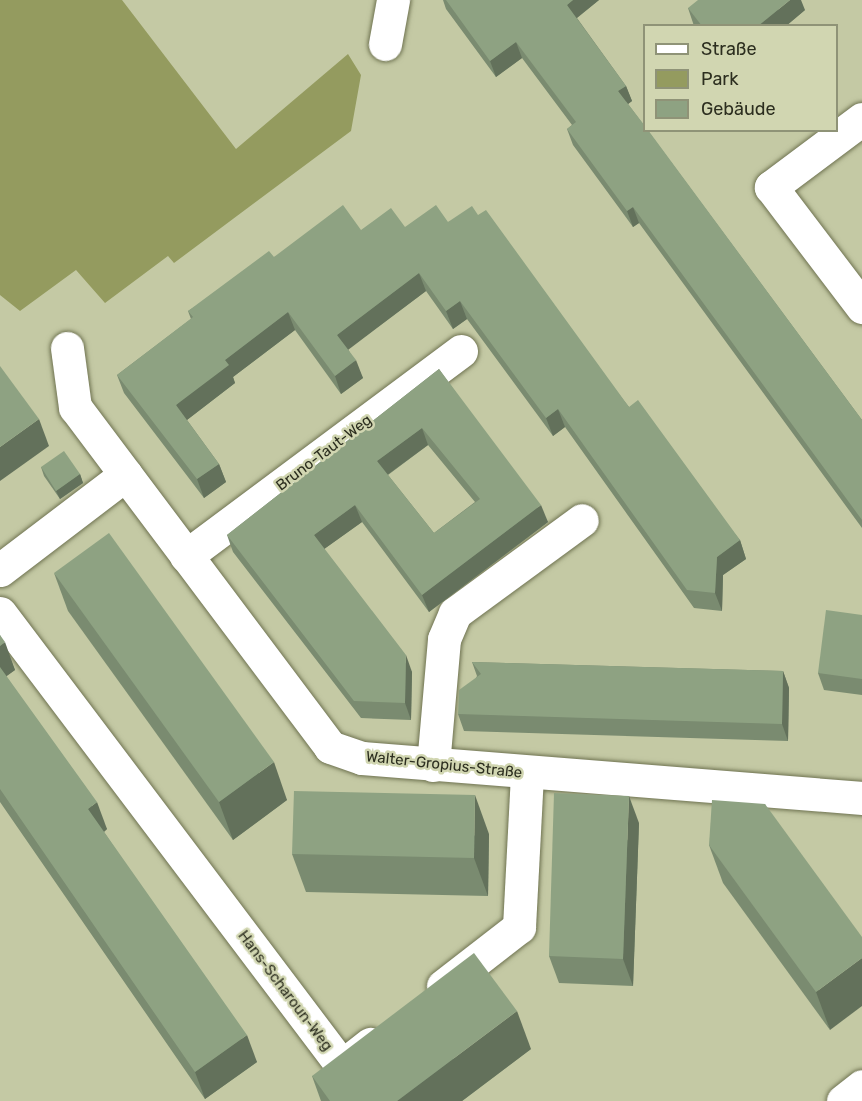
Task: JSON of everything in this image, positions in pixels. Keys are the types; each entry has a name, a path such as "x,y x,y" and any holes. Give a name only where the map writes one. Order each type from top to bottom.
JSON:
{"street":[{"path":"385,44 393,0"},
{"path":"862,119 771,187 862,307"},
{"name":"Walter-Gropius-Straße","path":"67,348 75,407 330,747 362,758 433,765 862,798"},
{"name":"Bruno-Taut-Weg","path":"186,556 461,351"},
{"path":"0,570 126,474"},
{"path":"433,765 444,639 455,613 582,520"},
{"name":"Hans-Scharoun-Weg","path":"0,612 342,1066 519,927 527,773"},
{"path":"843,1101 862,1086"}],"green space":[{"path":"0,0 122,0 236,149 348,54 361,75 351,131 174,263 168,256 105,303 76,270 20,311 0,295"}],"building":[{"path":"446,0 573,0 567,5 626,86 618,91 643,123 643,132 649,132 862,420 862,520 633,207 627,211 567,129 576,122 516,42 490,61"},
{"path":"698,0 790,0 760,24 700,24 688,8"},
{"path":"343,205 361,230 391,208 405,227 436,205 448,222 472,206 478,215 486,210 629,407 638,400 740,540 717,557 715,593 687,590 558,409 546,418 460,301 446,311 419,273 337,335 356,360 335,376 288,312 225,360 229,365 176,405 219,464 197,479 117,375 193,317 188,311 269,251 274,257"},
{"path":"0,366 39,419 0,447"},
{"path":"439,369 541,505 422,595 355,505 314,535 406,655 405,703 354,701 227,535","holes":["422,428 480,499 434,533 377,461"]},
{"path":"64,451 80,474 56,491 41,467"},
{"path":"109,533 274,762 219,802 54,573"},
{"path":"826,610 862,615 862,679 818,673"},
{"path":"0,635 5,642 0,646"},
{"path":"472,662 783,671 782,724 458,714 459,690 481,674"},
{"path":"0,667 97,802 88,809 247,1035 195,1072 0,789"},
{"path":"294,791 475,795 474,858 292,854"},
{"path":"554,793 629,796 623,959 549,956"},
{"path":"712,800 765,804 862,937 862,958 816,992 709,845"},
{"path":"474,953 517,1011 397,1101 330,1101 312,1076"}]}
